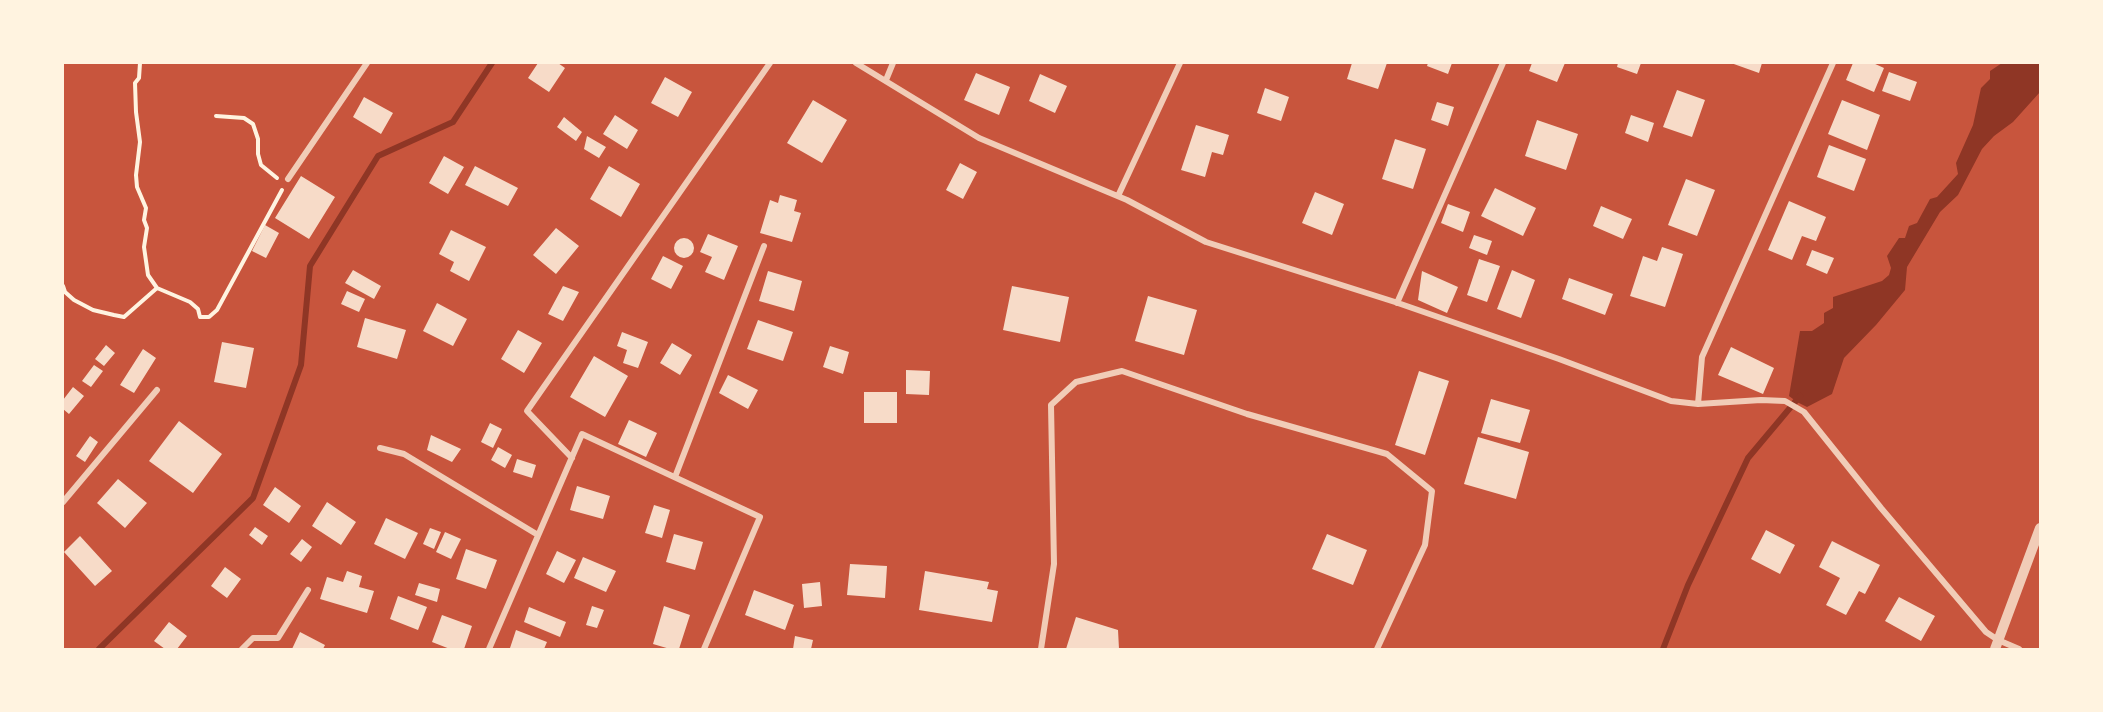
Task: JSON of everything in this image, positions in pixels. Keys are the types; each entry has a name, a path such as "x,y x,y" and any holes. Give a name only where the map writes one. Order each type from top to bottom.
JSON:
{"street":[{"path":"288,179 367,63"},
{"path":"572,458 527,411 770,63"},
{"path":"856,63 979,138 1118,196 1206,242 1397,303 1560,359 1671,401 1698,404 1761,400 1785,401 1804,412 1996,645 2019,649"},
{"path":"886,80 893,63"},
{"path":"1118,196 1180,63"},
{"path":"1397,303 1503,63"},
{"path":"1698,404 1702,357 1833,63"},
{"path":"675,477 764,246"},
{"path":"1041,649 1054,564 1051,405 1076,382 1122,371 1247,414 1387,453 1432,491 1425,544 1377,649"},
{"path":"63,502 156,390"},
{"path":"489,649 582,434 760,517 704,649"},
{"path":"380,448 404,453 538,535"},
{"path":"1996,645 2040,528"},
{"path":"242,649 252,638 278,638 308,590"}],"path":[{"path":"140,63 139,78 135,83 135,112 140,142 135,175 137,187 146,208 144,220 147,228 144,247 148,275 157,288 189,302 198,309 200,317 209,317 217,310 285,184 261,165 258,139 252,124 244,118 216,116"},
{"path":"63,286 65,292 74,300 93,310 124,317 157,288"}],"shaded area":[{"path":"2002,63 2040,63 2040,92 2013,122 1994,136 1982,149 1958,195 1940,212 1907,267 1905,290 1844,358 1832,394 1807,407 1797,402 1789,396 1800,331 1812,331 1824,323 1824,313 1833,308 1833,297 1882,281 1889,275 1891,268 1887,256 1899,238 1905,238 1909,226 1917,223 1930,199 1937,197 1958,174 1956,163 1973,125 1981,88 1990,79 1990,71"}],"building":[{"path":"538,63 558,63 565,68 549,92 528,78"},
{"path":"1352,63 1387,63 1378,89 1347,79"},
{"path":"1428,63 1452,63 1448,74 1427,66"},
{"path":"1532,63 1565,63 1557,82 1529,71"},
{"path":"1618,63 1641,63 1637,74 1617,67"},
{"path":"1731,63 1762,63 1759,73"},
{"path":"1853,63 1873,63 1884,68 1874,92 1846,80"},
{"path":"1889,72 1917,82 1910,101 1882,91"},
{"path":"976,73 1010,87 999,115 964,100"},
{"path":"1040,74 1067,86 1055,113 1029,101"},
{"path":"665,77 692,92 678,117 651,103"},
{"path":"1265,88 1289,97 1281,121 1257,113"},
{"path":"1677,90 1705,100 1692,137 1663,127"},
{"path":"364,97 393,113 381,134 353,117"},
{"path":"813,100 847,120 822,163 787,143"},
{"path":"1842,100 1880,115 1867,150 1828,134"},
{"path":"1437,102 1454,107 1448,126 1431,120"},
{"path":"615,115 638,130 627,149 603,134"},
{"path":"1631,115 1654,123 1648,142 1625,133"},
{"path":"564,117 582,132 576,141 557,127"},
{"path":"1537,120 1578,134 1566,170 1525,156"},
{"path":"1196,125 1229,135 1223,155 1212,152 1205,177 1181,170"},
{"path":"587,136 606,147 599,158 584,149"},
{"path":"1395,139 1426,149 1413,189 1382,179"},
{"path":"1829,145 1866,159 1854,191 1817,177"},
{"path":"444,156 464,167 448,194 429,183"},
{"path":"960,163 977,172 963,199 946,190"},
{"path":"475,166 518,188 508,206 465,185"},
{"path":"609,166 640,184 621,217 590,199"},
{"path":"301,176 335,197 309,239 275,218"},
{"path":"1686,179 1715,190 1697,236 1668,225"},
{"path":"1495,188 1536,208 1523,236 1481,216"},
{"path":"1315,192 1344,204 1332,235 1302,223"},
{"path":"780,195 797,200 794,211 801,213 792,242 760,233 770,200 778,203"},
{"path":"1789,201 1826,217 1816,241 1802,236 1792,260 1768,250"},
{"path":"1448,204 1470,212 1463,232 1441,223"},
{"path":"1601,206 1632,219 1623,239 1593,226"},
{"path":"265,225 279,233 266,258 252,251"},
{"path":"556,228 579,246 556,274 533,255"},
{"path":"451,230 486,247 469,281 450,271 454,262 439,254"},
{"path":"708,234 738,246 724,280 705,272 712,257 700,252"},
{"path":"1474,235 1492,241 1487,255 1469,248"},
{"path":"684,238 691,241 694,248 691,255 684,258 677,255 674,248 677,241"},
{"path":"1662,247 1683,254 1665,307 1630,296 1643,256 1657,261"},
{"path":"1812,250 1834,258 1827,274 1806,265"},
{"path":"663,256 683,266 671,289 651,279"},
{"path":"1479,259 1500,266 1487,302 1467,295"},
{"path":"353,270 381,286 374,299 345,283"},
{"path":"1512,270 1535,280 1521,318 1497,309"},
{"path":"768,271 802,281 794,311 759,301"},
{"path":"1422,271 1458,287 1447,313 1418,300"},
{"path":"1569,278 1613,294 1605,315 1562,299"},
{"path":"563,286 579,292 563,321 548,314"},
{"path":"1012,286 1069,297 1060,342 1003,330"},
{"path":"347,291 365,299 359,312 341,304"},
{"path":"1148,296 1197,310 1184,355 1135,341"},
{"path":"437,303 467,319 453,346 423,331"},
{"path":"365,318 406,330 397,359 357,347"},
{"path":"758,320 793,332 783,361 747,349"},
{"path":"518,330 542,343 524,373 501,359"},
{"path":"622,332 648,342 638,368 623,363 627,350 617,346"},
{"path":"222,342 254,348 246,388 214,382"},
{"path":"672,343 692,355 680,375 660,363"},
{"path":"106,345 115,353 104,366 95,359"},
{"path":"830,346 849,352 843,374 823,367"},
{"path":"1731,347 1774,368 1763,394 1718,375"},
{"path":"143,349 156,358 134,393 120,385"},
{"path":"594,356 628,376 605,417 570,397"},
{"path":"94,365 103,371 91,387 82,381"},
{"path":"906,370 930,371 929,395 906,394"},
{"path":"1419,371 1449,381 1425,455 1395,445"},
{"path":"728,375 758,390 748,409 719,393"},
{"path":"73,387 84,396 69,414 63,409 63,400"},
{"path":"864,392 897,392 897,423 864,423"},
{"path":"1491,399 1530,410 1520,443 1481,433"},
{"path":"629,420 657,433 646,457 618,444"},
{"path":"179,421 222,454 193,493 149,461"},
{"path":"490,423 502,429 493,448 481,442"},
{"path":"431,435 461,449 452,462 427,450"},
{"path":"90,436 98,442 85,462 76,456"},
{"path":"1478,437 1529,452 1516,499 1464,484"},
{"path":"498,447 512,455 505,468 491,460"},
{"path":"517,459 536,465 532,478 513,472"},
{"path":"118,479 147,503 125,528 97,503"},
{"path":"577,486 610,496 603,519 570,510"},
{"path":"275,487 301,506 289,523 263,505"},
{"path":"327,502 356,522 341,545 312,526"},
{"path":"654,505 670,510 662,538 645,533"},
{"path":"386,518 418,533 405,559 374,544"},
{"path":"255,527 268,536 262,545 249,535"},
{"path":"430,528 441,532 434,549 423,544"},
{"path":"1766,530 1795,545 1780,574 1751,559"},
{"path":"445,532 461,539 451,559 436,552"},
{"path":"674,534 703,542 695,570 666,562"},
{"path":"1327,534 1367,550 1353,585 1312,569"},
{"path":"80,536 112,571 95,586 64,552"},
{"path":"302,539 312,547 301,562 290,554"},
{"path":"1832,541 1880,565 1865,594 1859,591 1846,615 1826,605 1840,578 1819,567"},
{"path":"466,549 497,560 486,589 456,579"},
{"path":"557,551 576,560 564,583 546,574"},
{"path":"583,557 616,571 606,592 574,578"},
{"path":"850,564 887,566 885,598 847,595"},
{"path":"225,567 241,579 227,598 211,586"},
{"path":"347,571 362,576 359,587 374,591 367,613 320,599 327,577 343,582"},
{"path":"925,571 989,582 987,589 998,591 992,622 919,610"},
{"path":"820,582 822,606 804,608 802,584"},
{"path":"419,583 440,589 437,602 415,595"},
{"path":"754,590 794,605 785,630 745,615"},
{"path":"398,596 427,607 418,630 390,619"},
{"path":"1899,597 1935,616 1921,641 1885,621"},
{"path":"592,606 604,610 597,628 586,625"},
{"path":"664,606 690,615 679,649 653,644"},
{"path":"529,607 566,622 560,637 524,622"},
{"path":"442,615 472,626 464,649 450,649 432,642"},
{"path":"1076,617 1118,630 1119,649 1066,649"},
{"path":"169,622 187,636 177,649 165,649 154,641"},
{"path":"516,630 547,642 544,649 510,648"},
{"path":"300,632 325,645 323,649 292,649"},
{"path":"795,636 813,640 811,649 793,649"}],"waterway":[{"path":"99,649 253,498 301,365 310,266 378,156 453,122 492,63"},
{"path":"1663,649 1688,585 1748,458 1800,396"}]}
